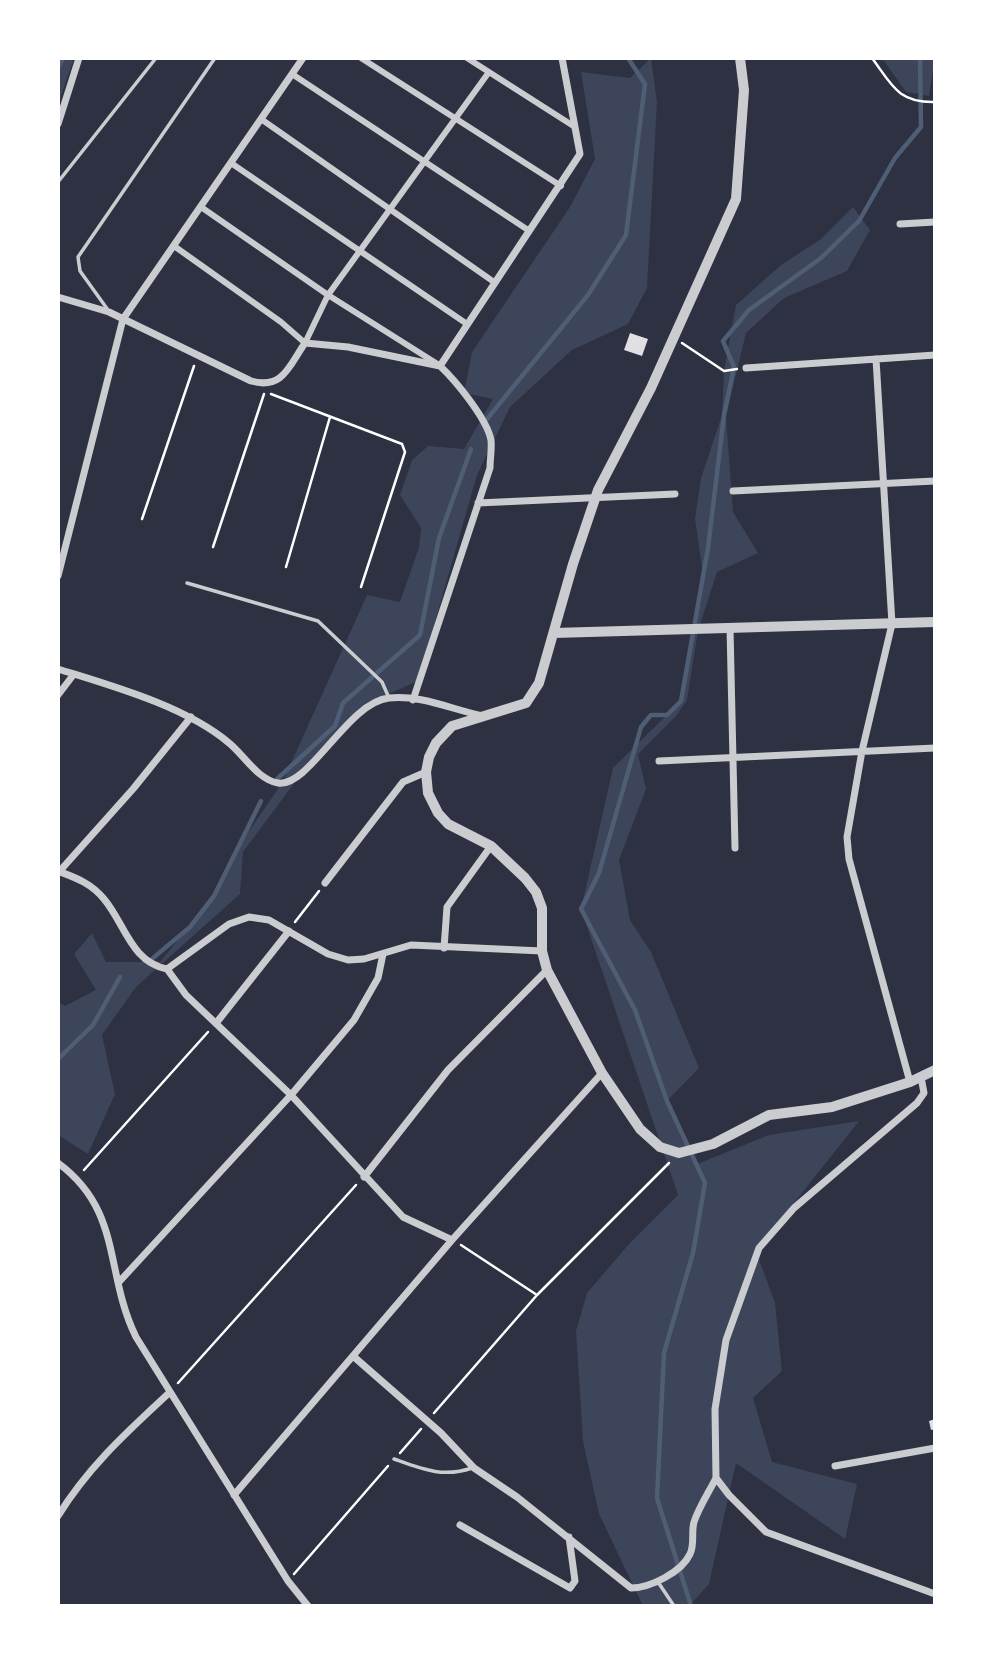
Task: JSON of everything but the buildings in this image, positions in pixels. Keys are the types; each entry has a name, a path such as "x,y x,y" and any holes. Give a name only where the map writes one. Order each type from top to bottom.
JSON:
{"street":[{"path":"58,124 79,58"},
{"path":"58,576 123,319 303,58"},
{"path":"361,58 561,186"},
{"path":"467,58 575,127"},
{"path":"440,366 580,154 562,58"},
{"path":"740,58 744,90 736,199 674,337 595,499 532,697 515,708 452,726 436,743 426,772 428,793 438,813 461,832 491,846 536,892 542,908 542,951 547,970 602,1073 640,1129 660,1147 679,1153 713,1144 769,1115 832,1107 910,1082 935,1070"},
{"path":"58,298 109,312 266,388 278,381 305,343 328,295 423,159 489,72"},
{"path":"292,74 528,230"},
{"path":"261,119 494,282"},
{"path":"231,163 358,253 467,324"},
{"path":"201,207 328,295 440,366 458,386 491,440 490,468 413,700"},
{"path":"900,224 935,222"},
{"path":"174,246 281,322 305,343 348,347 440,366"},
{"path":"746,368 935,355"},
{"path":"876,359 881,481 892,624 862,751 847,837 849,859 910,1082"},
{"path":"733,491 881,481 935,481"},
{"path":"478,503 675,494"},
{"path":"554,633 935,622"},
{"path":"730,628 735,848"},
{"path":"58,669 191,717 229,742 267,780 280,784 297,778 368,704 389,698 413,700 484,716"},
{"path":"58,695 75,674"},
{"path":"191,717 133,789 58,872 87,883 105,899 141,958 155,967 167,969 186,995 291,1095 403,1217 452,1240"},
{"path":"659,761 935,748"},
{"path":"325,883 403,782 426,772"},
{"path":"444,948 447,907 491,846"},
{"path":"167,969 229,924 249,918 269,920 337,958 364,959 411,945 542,951"},
{"path":"217,1022 289,931"},
{"path":"119,1282 291,1095 354,1020 378,978 383,954"},
{"path":"364,1177 448,1070 547,970"},
{"path":"234,1495 452,1240 602,1073"},
{"path":"353,1356 427,1421 474,1468 569,1536 631,1588 639,1588 677,1571 691,1553 693,1523 716,1478 715,1409 726,1340 760,1248 794,1208 917,1103 924,1093 925,1085 921,1077"},
{"path":"58,1163 77,1177 100,1209 124,1311 169,1393 288,1581 308,1606"},
{"path":"58,1516 79,1482 107,1450 169,1393"},
{"path":"835,1466 935,1448"},
{"path":"716,1478 766,1532 935,1594"},
{"path":"460,1525 570,1588 575,1581 569,1536"}],"lane":[{"path":"58,182 156,58"},
{"path":"109,312 80,271 78,257 215,58"},
{"path":"187,583 318,621 382,682 389,698"},
{"path":"394,1459 433,1473 455,1474 474,1468"},
{"path":"657,1580 674,1606"}],"path":[{"path":"872,58 900,96 919,102 935,102"},
{"path":"674,337 724,371"},
{"path":"142,519 198,355"},
{"path":"213,547 266,388 330,417 402,444 404,452 361,587"},
{"path":"286,567 330,417"},
{"path":"289,931 325,883"},
{"path":"77,1177 217,1022"},
{"path":"288,1581 537,1295 679,1153"},
{"path":"169,1393 364,1177"},
{"path":"452,1240 537,1295"}],"shaded area":[{"path":"58,58 74,58 58,105"},
{"path":"651,58 657,102 647,288 628,324 572,350 510,407 477,475 418,681 366,704 298,778 243,852 240,894 136,987 102,1035 115,1094 88,1154 58,1135 58,1002 65,1006 96,990 74,954 92,933 106,962 160,962 214,896 236,850 282,783 367,595 400,602 419,547 421,528 400,495 412,460 428,446 464,449 493,399 464,393 472,352 570,207 595,159 581,72 630,78"},
{"path":"882,58 935,58 929,96 906,92"},
{"path":"853,207 870,230 847,271 784,298 746,333 726,416 733,512 758,553 717,572 698,631 687,700 676,716 638,754 646,789 619,860 630,920 651,952 699,1068 667,1101 697,1164 769,1135 859,1121 756,1251 775,1303 782,1371 753,1398 772,1462 857,1484 845,1539 736,1463 709,1584 689,1606 643,1606 599,1514 583,1441 576,1331 587,1293 629,1244 678,1195 581,909 613,768 681,701 703,574 695,519 701,478 722,415 724,371 736,305 781,265 821,239"}],"waterway":[{"path":"58,68 63,58"},
{"path":"487,419 588,295 626,235 645,84 628,58"},
{"path":"691,1606 657,1498 664,1353 693,1253 705,1183 667,1101 635,1010 581,909 599,873 641,727 651,715 667,715 681,701 708,548 724,415 734,367 723,341 749,310 821,258 859,221 895,158 921,127 920,58"},
{"path":"277,779 335,726 343,703 420,635 439,538 471,449"},
{"path":"153,958 190,927 214,896 261,801"},
{"path":"58,1059 93,1025 120,977"}]}
